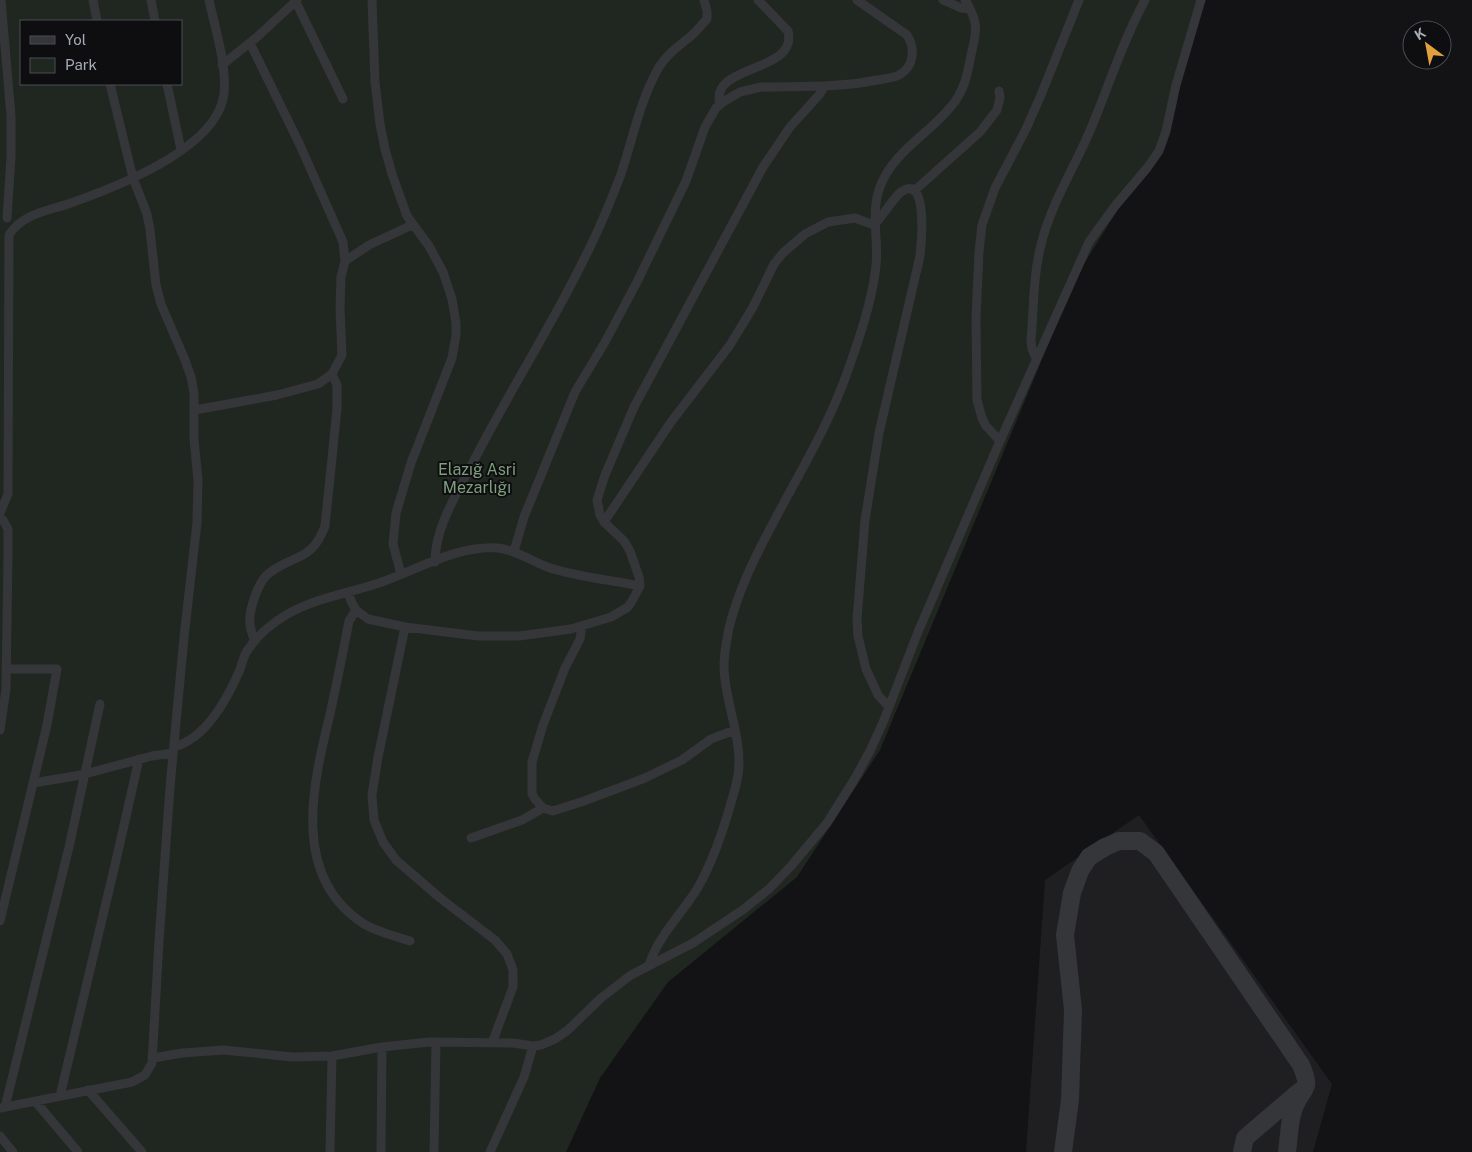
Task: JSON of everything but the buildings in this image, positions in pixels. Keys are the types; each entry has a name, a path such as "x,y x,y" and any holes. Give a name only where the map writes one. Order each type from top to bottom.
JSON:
{"street":[{"path":"1063,1152 1070,1100 1073,1010 1065,935 1072,893 1080,871 1089,857 1119,841 1140,842 1156,852 1301,1065 1307,1086 1294,1108 1287,1152"},
{"path":"1242,1152 1245,1138 1265,1119 1307,1086"}],"lane":[{"path":"0,0 11,116 11,156 4,218 18,224"},
{"path":"93,0 97,20"},
{"path":"151,0 155,20"},
{"path":"0,513 2,503 8,494 9,235 18,224 31,216 100,193 154,167 182,150 210,125 220,109 224,93 222,65 209,0"},
{"path":"222,65 250,43 296,0 343,99"},
{"path":"372,0 375,82 380,124 392,174 403,208 412,224 429,246 443,272 455,311 456,335 452,358 411,463 396,513 393,544 401,574"},
{"path":"435,562 435,549 438,537 454,498 565,297 598,229 621,174 638,115 658,68 672,51 707,19 704,0"},
{"path":"720,104 720,92 734,77 780,56 789,43 788,31 758,0"},
{"path":"514,551 524,518 575,392 605,342 637,282 686,181 705,127 716,108 740,92 761,87 824,86 897,76 903,72 912,60 912,47 907,35 857,0"},
{"path":"943,0 962,8 970,9"},
{"path":"649,965 653,951 699,886 713,856 737,783 739,753 728,700 724,663 734,610 748,571 820,437 846,376 869,305 874,281 877,251 874,214 878,193 895,161 948,110 955,102 964,85 977,31 965,0"},
{"path":"1000,441 986,426 976,400 976,318 982,225 990,200 1041,95 1079,0"},
{"path":"1036,358 1031,340 1037,262 1044,232 1049,217 1088,134 1132,26 1145,0"},
{"path":"153,1058 182,1053 224,1050 292,1057 332,1056 382,1047 436,1042 492,1042 533,1046 548,1042 568,1030 614,987 649,965 693,943 717,928 770,888 811,844 841,802 870,751 918,632 1000,441 1089,242 1159,151 1201,0"},
{"path":"195,410 277,396 318,384 332,374 342,355 340,301 341,277 345,261 343,242 299,142 250,43"},
{"path":"100,704 86,774 40,969 3,1107 139,1079 149,1070 153,1058 158,950 174,750 188,598 198,516 198,480 194,439 195,410 191,377 186,360 169,324 159,294 147,214 133,178 110,85"},
{"path":"167,85 182,150"},
{"path":"348,592 356,610 368,618 405,627 478,636 519,636 571,629 611,617 623,611 632,601 640,586 638,569 624,541 604,522 600,515 597,500 606,475 634,407 776,146 824,86"},
{"path":"874,225 899,194 906,190 914,190 980,132 998,110 999,91"},
{"path":"889,707 878,695 866,668 858,636 857,619 865,520 879,433 920,256 922,230 920,204 918,194 914,190"},
{"path":"604,522 671,422 730,345 753,307 774,264 806,234 828,222 855,218 874,225"},
{"path":"345,261 370,245 412,224"},
{"path":"0,274 10,273"},
{"path":"255,641 250,629 249,615 261,582 273,570 306,554 319,540 325,526 337,409 337,385 332,374"},
{"path":"0,519 3,520 8,529 6,669 4,710 0,730"},
{"path":"33,784 86,774 174,750 185,744 207,725 231,688 246,653 255,641 275,622 286,615 319,601 457,553 497,548 514,551 551,568 640,586"},
{"path":"356,610 349,621 317,770 313,810 315,852 330,890 346,910 365,926 410,941"},
{"path":"582,626 580,639 546,716 532,762 532,794 534,799 543,808 553,811 645,778 682,760 711,739 735,730"},
{"path":"405,627 375,776 372,795 374,820 383,842 396,860 440,898 494,940 507,954 513,970 513,986 492,1042"},
{"path":"0,921 47,724 57,669 6,669"},
{"path":"60,1096 139,759"},
{"path":"471,838 522,820 543,808"},
{"path":"434,1152 436,1042"},
{"path":"490,1152 524,1077 533,1046"},
{"path":"381,1152 382,1047"},
{"path":"330,1152 332,1056"},
{"path":"88,1090 142,1152"},
{"path":"35,1101 78,1152"},
{"path":"0,1136 13,1152"}],"shaded area":[{"path":"1139,815 1332,1084 1313,1152 1026,1152 1045,880"}],"green space":[{"name":"Elazığ Asri Mezarlığı","path":"0,0 1205,0 1167,131 1077,275 880,750 797,877 668,982 600,1078 566,1152 0,1152"}]}
